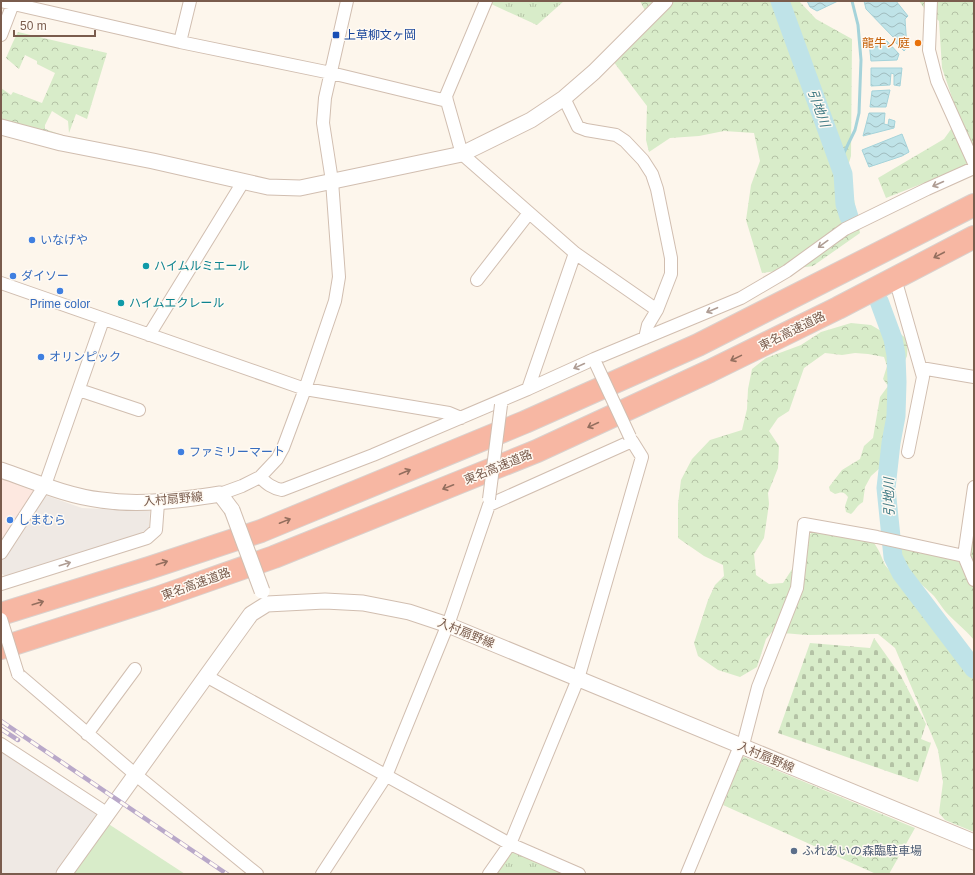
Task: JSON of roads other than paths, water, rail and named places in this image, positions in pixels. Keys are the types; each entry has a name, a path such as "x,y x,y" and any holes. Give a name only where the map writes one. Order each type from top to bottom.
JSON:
{"highway":[{"path":"1,614 149,568 261,530 525,422 698,345 974,205"},
{"name":"東名高速道路","path":"1,648 158,598 274,556 537,451 724,364 838,308 974,237"}],"street":[{"path":"180,42 190,1"},
{"path":"220,494 242,486 260,477 277,459 283,448 305,389 335,301 339,277 332,182 323,123 323,111 347,1"},
{"path":"486,1 446,96 462,154 575,253 656,310"},
{"path":"1,127 61,143 153,161 268,187 294,188 332,182 462,154 531,120 564,98 594,72 665,1"},
{"path":"931,1 929,50 937,81 974,163"},
{"path":"1,35 9,2 180,42 331,73 447,100"},
{"path":"564,98 578,127 586,130 616,135 626,142 643,160 652,174 657,189 671,258 671,274 648,325 645,338"},
{"path":"260,477 268,485 275,489 282,490 501,403 528,389 741,298 787,271 845,229 974,168"},
{"path":"149,335 244,182"},
{"path":"477,280 529,213"},
{"path":"528,389 575,253"},
{"path":"1,283 103,320 305,389 449,413 461,418"},
{"path":"898,289 923,377 908,452"},
{"path":"1,553 45,485 103,320"},
{"path":"490,874 510,844 578,679 642,457 631,439 595,361"},
{"path":"921,368 974,377"},
{"path":"79,390 138,410"},
{"path":"322,874 386,776 448,624 489,502 501,403"},
{"path":"489,502 631,439"},
{"name":"入村扇野線","path":"1,470 80,496 100,500 158,503 220,494 232,510 264,598 363,603 409,612 448,624 974,842"},
{"path":"974,487 964,556 974,580"},
{"path":"1,584 147,538 156,530 158,503"},
{"path":"687,874 740,746 744,741 758,687 797,588 804,524 877,536 964,556"},
{"path":"64,874 264,598"},
{"path":"1,619 18,674 87,734 257,874"},
{"path":"87,734 129,686 135,669"},
{"path":"206,676 510,844 579,874"},
{"path":"1,744 108,814"}],"water":[{"path":"807,1 838,1 817,11 810,7"},
{"path":"864,1 896,1 908,16 905,19 907,48 904,51 893,40 894,38 866,9"},
{"path":"879,38 887,41 899,54 897,60 871,61 869,42 871,39"},
{"path":"871,68 902,68 900,86 894,85 894,74 891,73 890,85 871,86"},
{"path":"890,90 886,107 870,107 872,91"},
{"path":"869,113 885,113 884,124 888,125 889,119 895,121 894,128 863,136"},
{"path":"902,134 909,152 902,156 869,167 862,150"}],"waterway":[{"name":"引地川","path":"780,1 843,174 845,204 849,217"},
{"path":"839,163 855,130 859,113 861,60 858,25 852,1"},
{"name":"引地川","path":"879,301 893,339 896,355 896,416 891,443 886,488 893,557 901,573 974,669"}],"railway":[{"path":"1,721 227,874"},
{"path":"1,729 18,740"}],"place":[{"name":"上草柳文ヶ岡","path":"336,35"},
{"name":"龍牛ノ庭","path":"918,43"},
{"name":"いなげや","path":"32,240"},
{"name":"ハイムルミエール","path":"146,266"},
{"name":"ダイソー","path":"13,276"},
{"name":"Prime color","path":"60,291"},
{"name":"ハイムエクレール","path":"121,303"},
{"name":"オリンピック","path":"41,357"},
{"name":"ファミリーマート","path":"181,452"},
{"name":"しまむら","path":"10,520"},
{"name":"ふれあいの森臨駐車場","path":"794,851"}]}
